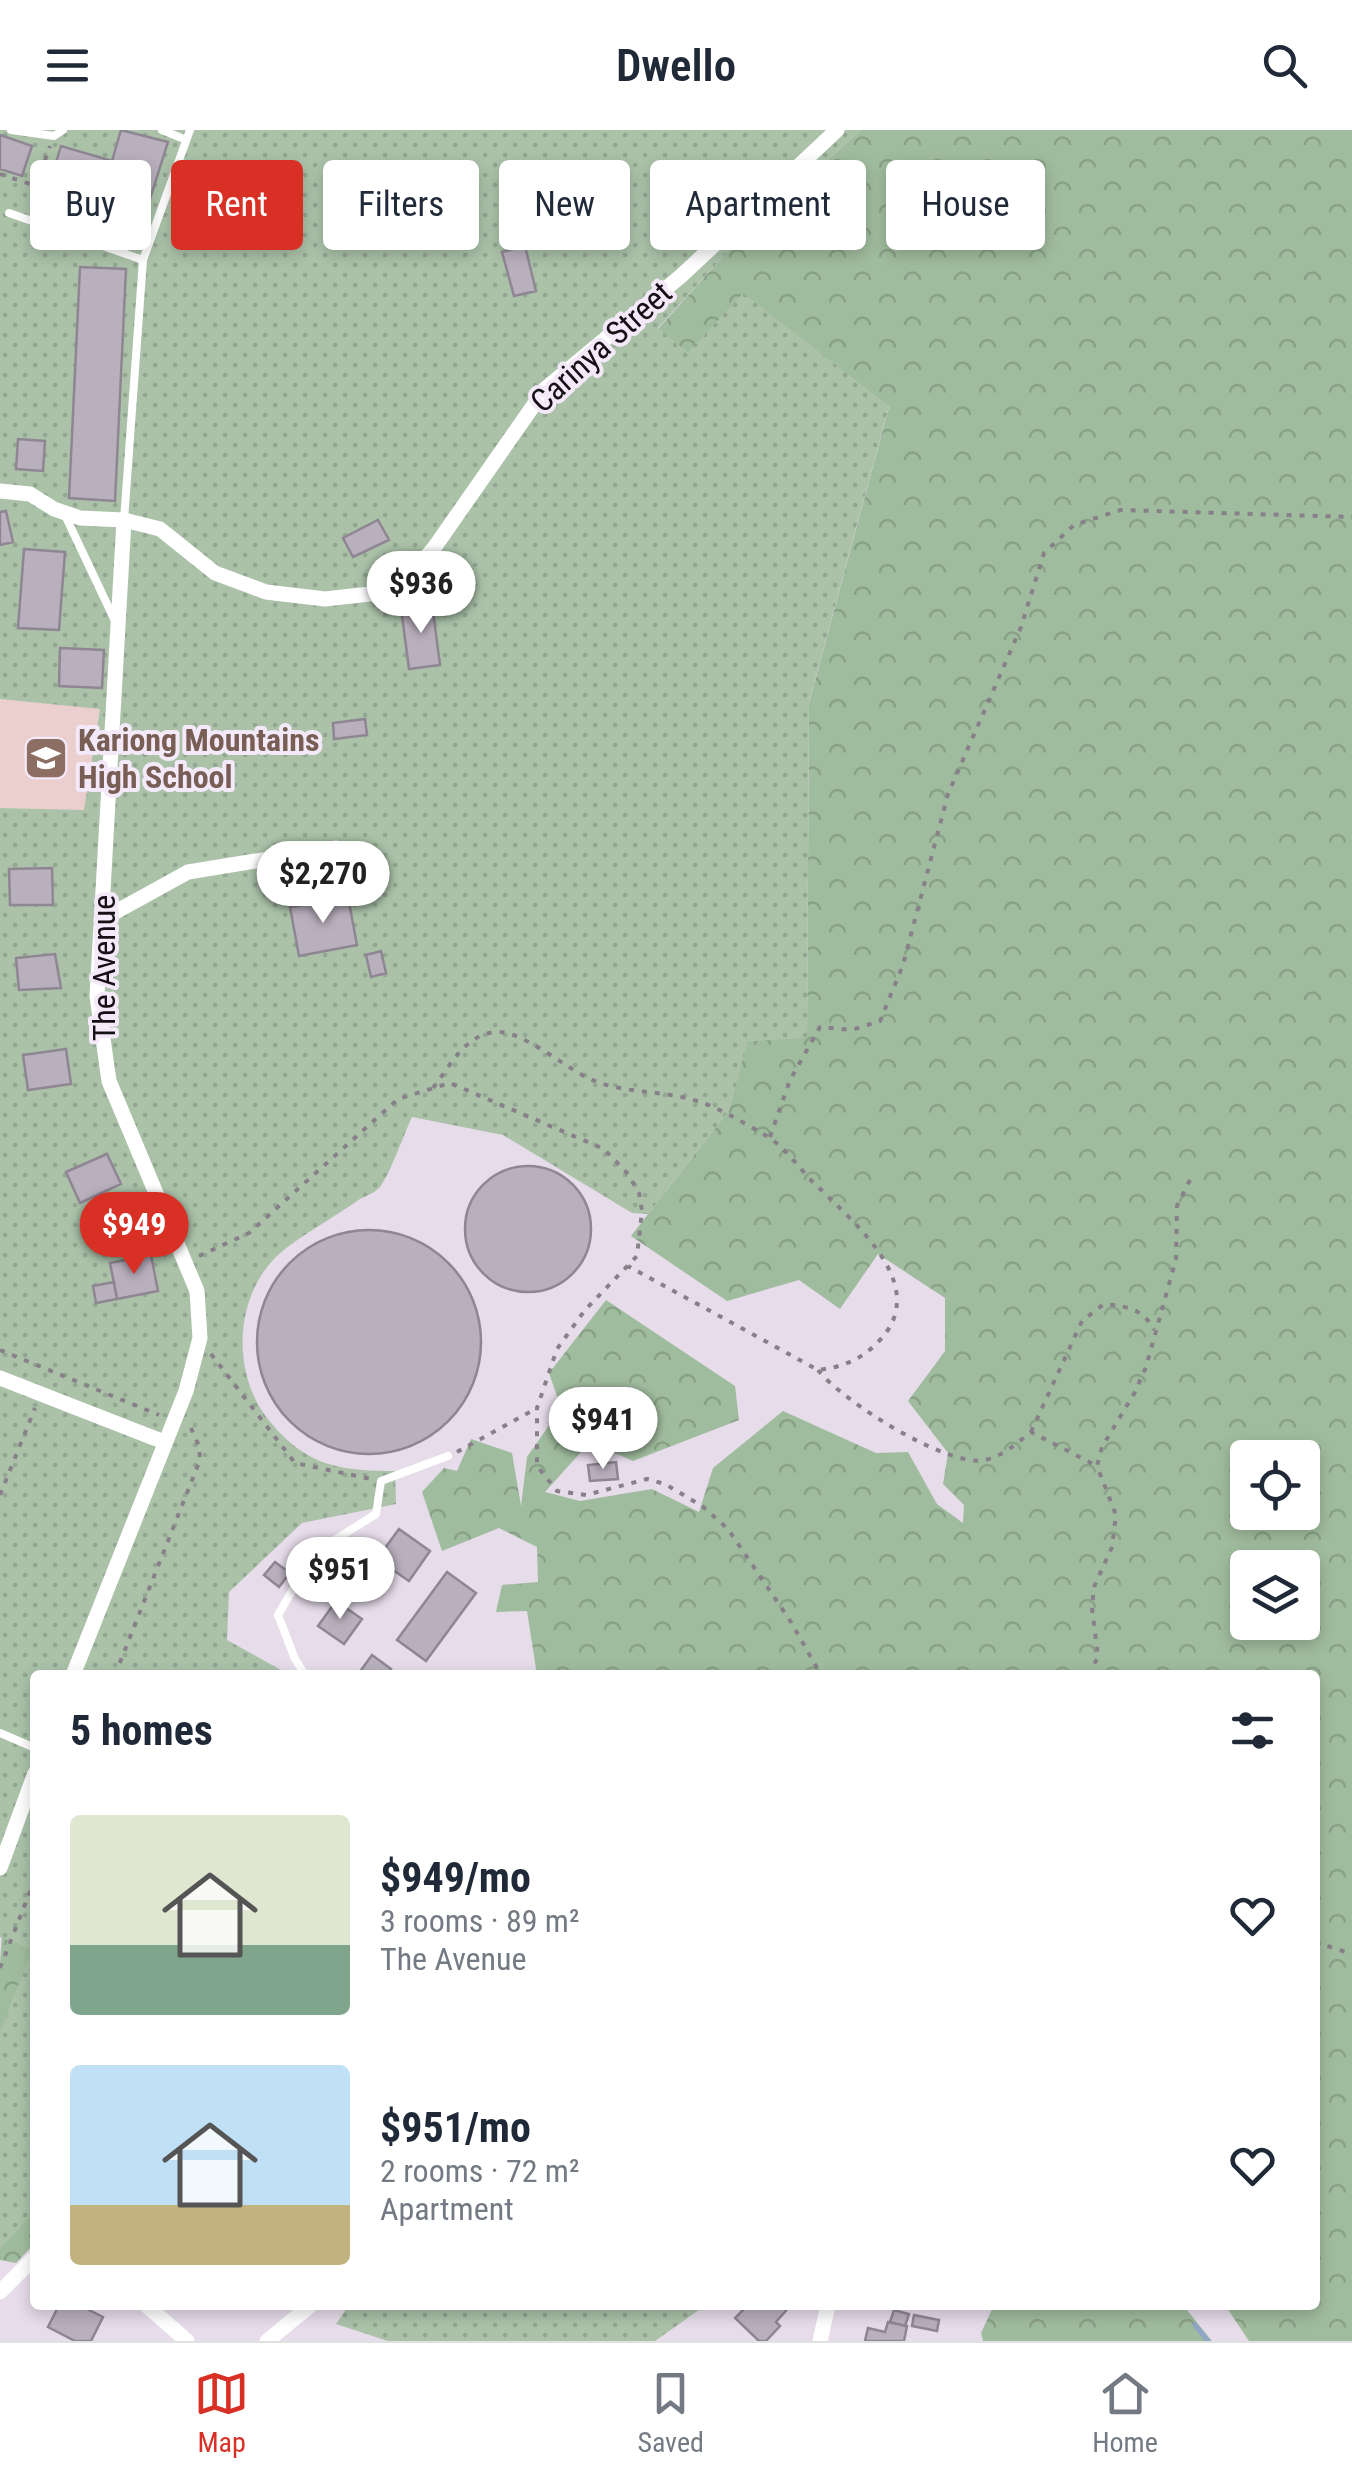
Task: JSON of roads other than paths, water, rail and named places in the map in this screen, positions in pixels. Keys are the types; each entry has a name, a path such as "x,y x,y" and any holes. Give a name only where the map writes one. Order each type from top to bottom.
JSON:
{"street":[{"name":"Carinya Street","path":"0,491 30,494 80,518 124,520 160,529 215,573 266,592 325,599 370,594 405,581 434,548 546,389 681,276 837,130"},
{"name":"The Avenue","path":"75,1670 186,1391 200,1338 198,1291 109,1082 97,996 124,520"},
{"path":"101,920 188,872 336,848"},
{"path":"0,1378 164,1442"},
{"path":"0,1868 30,1787"},
{"path":"0,2292 30,2262"},
{"path":"152,2310 187,2341"},
{"path":"267,2341 304,2310"},
{"path":"820,2341 827,2310"}],"lane":[{"path":"11,130 54,136 63,130"},
{"path":"124,520 143,260 187,134 162,130"},
{"path":"9,213 143,260"},
{"path":"64,512 120,632"},
{"path":"303,1670 278,1615 314,1553 376,1514 381,1481 448,1456"},
{"path":"0,1733 30,1746"}],"waterway":[{"path":"1195,2325 1208,2341"}],"place":[{"name":"Kariong Mountains High School","path":"46,758"}]}
